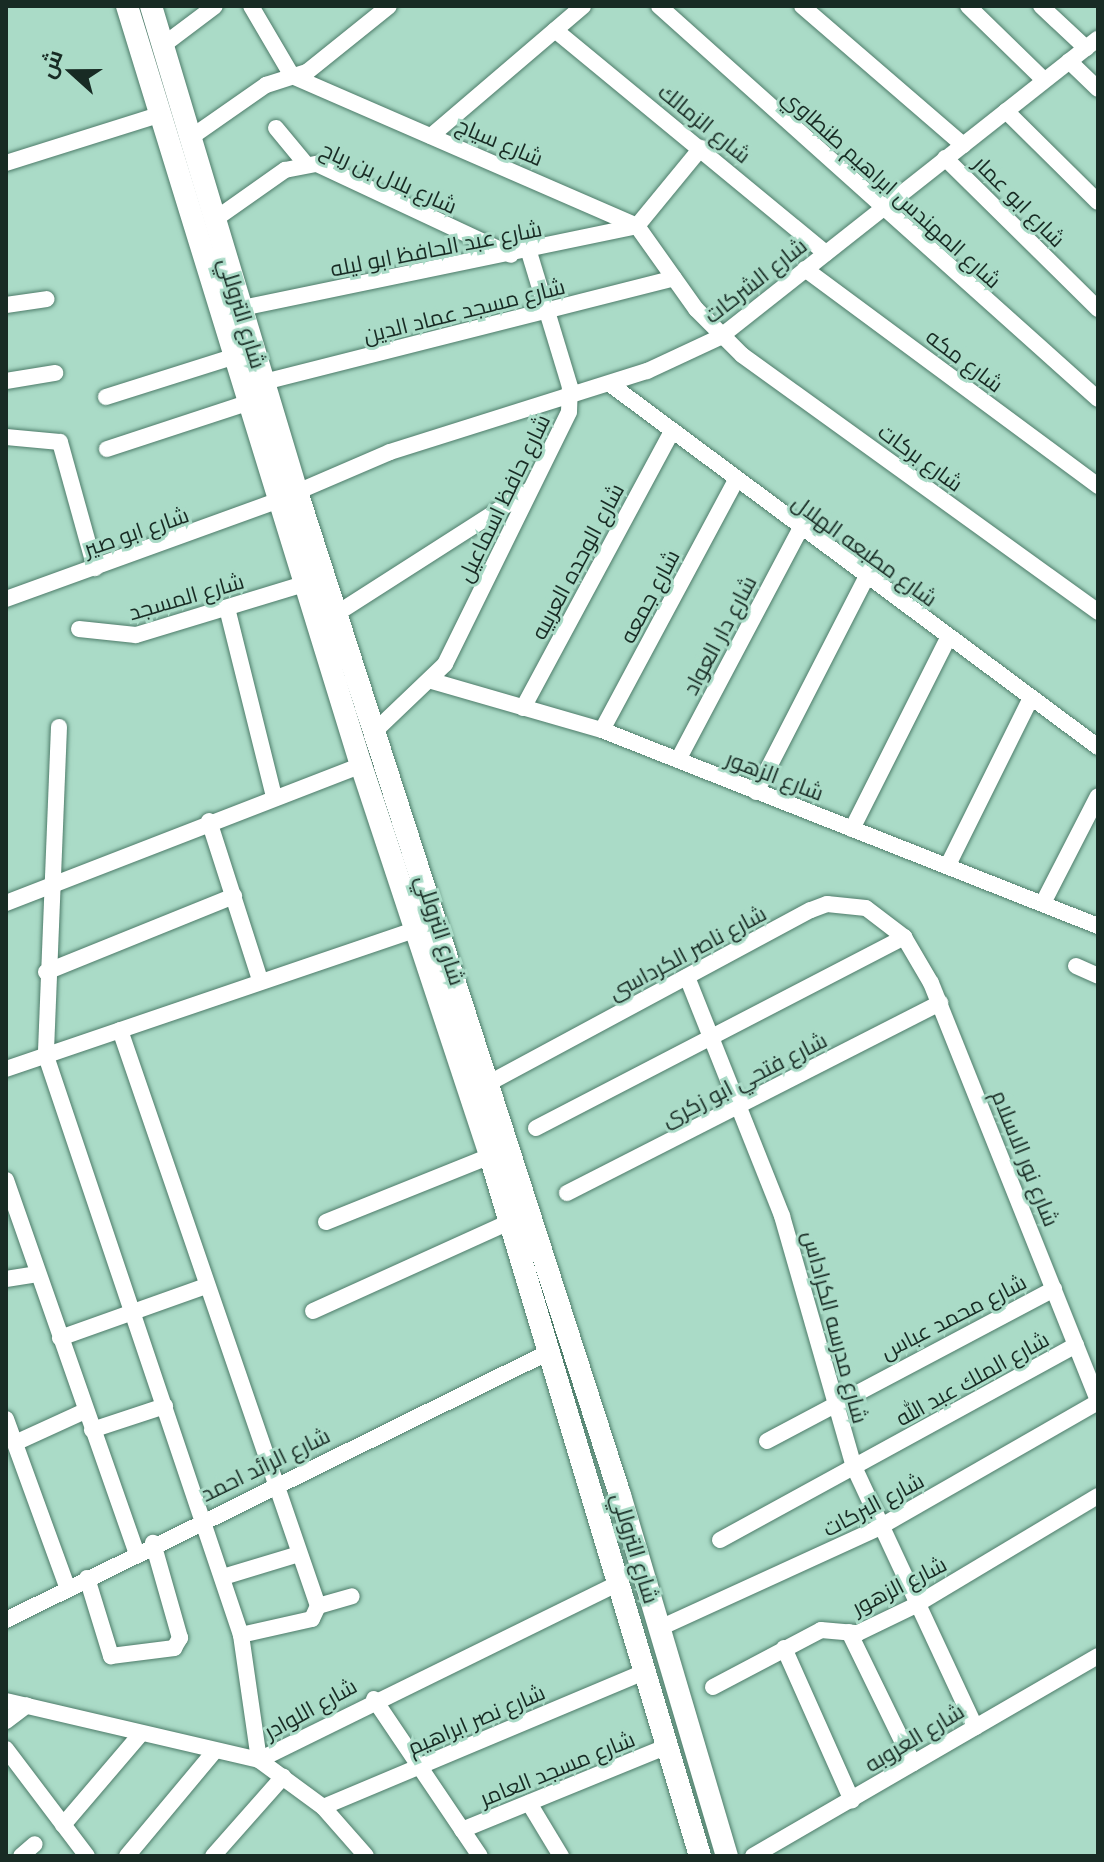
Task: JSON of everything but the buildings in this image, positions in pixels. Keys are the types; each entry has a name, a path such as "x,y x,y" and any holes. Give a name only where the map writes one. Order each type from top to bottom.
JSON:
{"street":[{"name":"شارع التروللي","path":"127,6 158,115 250,402 336,614 491,1082 620,1495 727,1856"},
{"name":"شارع التروللي","path":"151,6 264,382 304,584 490,1156 700,1856"},
{"path":"162,46 215,6"},
{"path":"251,6 292,76"},
{"path":"190,138 266,85 307,72 389,6"},
{"path":"431,136 583,6"},
{"name":"شارع المهندس ابراهيم طنطاوي","path":"659,6 1098,399"},
{"path":"802,6 963,145"},
{"path":"968,6 1044,80"},
{"path":"1041,6 1092,43"},
{"name":"شارع الزمالك","path":"555,30 826,253"},
{"name":"شارع الشركات","path":"288,496 390,452 610,384 720,337 1092,43"},
{"path":"1069,61 1098,89"},
{"name":"شارع سياج","path":"292,76 637,226"},
{"path":"1006,111 1098,202"},
{"path":"6,163 158,115"},
{"path":"276,128 305,163"},
{"path":"701,148 637,226 720,337"},
{"name":"شارع ابو عمار","path":"945,158 1098,309"},
{"name":"شارع بلال بن رباح","path":"214,220 305,163 511,255"},
{"name":"شارع عبد الحافظ ابو ليله","path":"242,308 529,252 637,226"},
{"name":"شارع حافظ اسماعيل","path":"375,731 432,681 532,489 571,397 529,252"},
{"name":"شارع مكه","path":"805,269 1098,486"},
{"name":"شارع مسجد عماد الدين","path":"264,382 674,278"},
{"path":"6,305 47,299"},
{"name":"شارع بركات","path":"720,337 1098,612"},
{"path":"106,397 235,356"},
{"path":"6,381 55,373"},
{"name":"شارع مطبعه الهلال","path":"610,384 670,435 799,531 1098,747"},
{"path":"107,449 250,402"},
{"name":"شارع الوحده العربيه","path":"523,708 670,435"},
{"path":"6,437 60,442 95,568"},
{"name":"شارع جمعه","path":"602,730 735,482"},
{"path":"336,614 532,489"},
{"name":"شارع ابو صير","path":"6,599 288,496"},
{"name":"شارع دار العواد","path":"678,760 799,531"},
{"path":"756,792 866,578"},
{"name":"شارع المسجد","path":"79,629 136,635 304,584"},
{"path":"227,608 274,796"},
{"path":"852,829 948,638"},
{"name":"شارع الزهور","path":"432,681 602,730 1098,926"},
{"path":"948,865 1031,698"},
{"path":"59,727 46,972 46,1056 241,1635 259,1760 323,1807 361,1854"},
{"path":"6,903 209,821 361,765"},
{"path":"1043,903 1098,796"},
{"path":"209,821 260,980"},
{"path":"46,972 234,896"},
{"name":"شارع ناصر الكرداسى","path":"491,1082 827,904 866,908 904,937"},
{"path":"6,1069 417,929"},
{"path":"536,1128 710,1034 904,937"},
{"name":"شارع نور الاسلام","path":"904,937 940,1003 1098,1401"},
{"path":"1076,966 1098,976"},
{"name":"شارع مدرسه الكراداس","path":"687,977 782,1216 831,1404 854,1467 914,1606 975,1727"},
{"name":"شارع فتحي ابو زكرى","path":"567,1193 940,1003"},
{"path":"120,1030 318,1606 312,1619 241,1635"},
{"path":"326,1222 490,1156"},
{"path":"6,1180 136,1552"},
{"path":"313,1311 509,1222"},
{"path":"6,1279 38,1274"},
{"path":"60,1338 206,1286"},
{"name":"شارع محمد عباس","path":"767,1441 831,1404 1054,1289"},
{"name":"شارع الملك عبد الله","path":"720,1540 1076,1345"},
{"name":"شارع الرائد احمد","path":"6,1620 153,1543 547,1353"},
{"name":"شارع البركات","path":"660,1628 878,1528 1098,1401"},
{"path":"92,1430 165,1406"},
{"path":"15,1443 85,1411"},
{"path":"6,1419 68,1589"},
{"path":"593,1504 620,1495"},
{"name":"شارع الزهور","path":"713,1687 828,1628 849,1632 914,1606 1098,1496"},
{"path":"87,1578 111,1656 174,1648 180,1638 153,1543"},
{"path":"223,1577 299,1554"},
{"name":"شارع اللوادر","path":"6,1701 213,1753 259,1760 374,1699 617,1584"},
{"path":"318,1606 352,1596"},
{"path":"849,1632 913,1763"},
{"path":"784,1648 852,1801"},
{"name":"شارع العروبه","path":"753,1856 1098,1656"},
{"name":"شارع نصر ابراهيم","path":"323,1807 646,1671"},
{"path":"374,1699 480,1856"},
{"path":"6,1721 27,1705"},
{"path":"63,1825 140,1735"},
{"name":"شارع مسجد العامر","path":"462,1830 668,1746"},
{"path":"6,1749 87,1856"},
{"path":"127,1856 213,1753"},
{"path":"213,1856 283,1777"},
{"path":"529,1803 561,1856"},
{"path":"21,1856 35,1844"}]}
